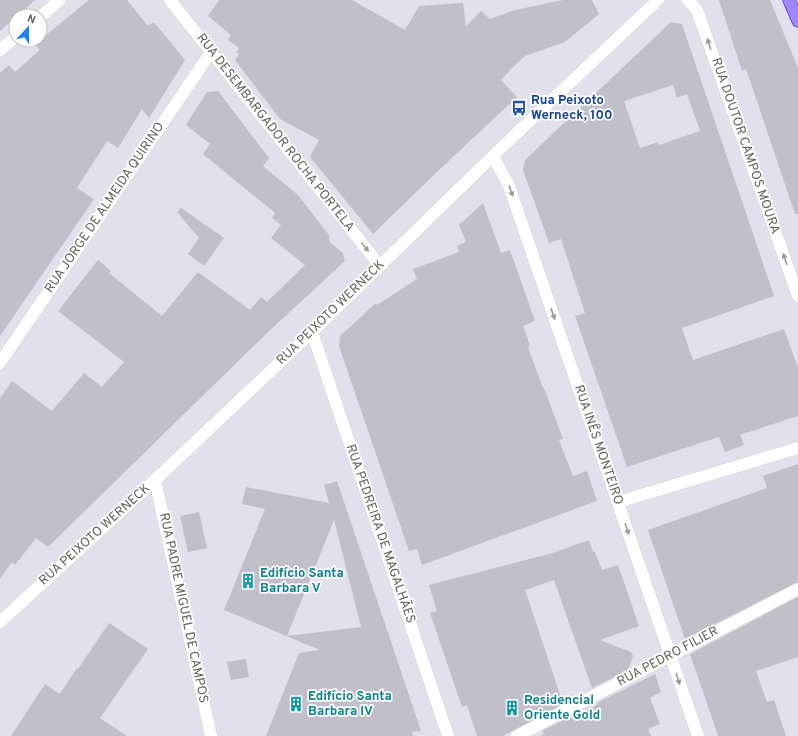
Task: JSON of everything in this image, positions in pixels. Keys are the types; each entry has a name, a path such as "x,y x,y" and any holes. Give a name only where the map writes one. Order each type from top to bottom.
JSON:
{"highway":[{"path":"789,0 798,21"}],"street":[{"path":"48,10 60,0"},
{"name":"RUA DESEMBARGADOR ROCHA PORTELA","path":"170,0 380,266"},
{"name":"RUA PEIXOTO WERNECK","path":"0,622 155,480 312,332 493,156 658,0"},
{"name":"RUA DOUTOR CAMPOS MOURA","path":"688,0 698,10 798,296"},
{"path":"0,50 8,44"},
{"name":"RUA JORGE DE ALMEIDA QUIRINO","path":"0,363 211,52"},
{"name":"RUA INÊS MONTEIRO","path":"493,156 509,186 698,736"},
{"name":"RUA PEDREIRA DE MAGALHÃES","path":"312,332 448,736"},
{"path":"618,502 798,448"},
{"name":"RUA PADRE MIGUEL DE CAMPOS","path":"155,480 211,736"},
{"name":"RUA PEDRO FILIER","path":"517,736 798,589"}],"building":[{"path":"0,0 35,0 26,8 8,8 8,24 0,31"},
{"path":"89,0 127,0 148,26 154,22 185,60 149,118 142,109 118,148 107,141 77,188 94,199 0,336 0,73 9,65 15,72 40,50 38,48 48,48 48,33"},
{"path":"219,0 352,0 405,30 419,6 463,3 466,26 481,11 490,19 515,10 563,0 592,0 599,14 565,42 525,56 512,68 501,80 517,97 373,234 310,157 319,140 280,119 235,60 239,54 236,52 239,48 228,40 231,35 208,16"},
{"path":"719,0 770,0 798,68 798,214 795,214 746,69 742,71"},
{"path":"671,22 682,24 774,296 682,328 693,360 784,329 798,368 798,416 740,435 744,445 725,452 719,437 627,467 575,316 585,313 561,239 549,243 523,170 525,160","holes":["673,85 677,98 687,94 700,131 659,145 658,142 640,148 624,101"]},
{"path":"218,91 269,158 263,166 298,195 329,235 330,242 343,253 345,261 268,332 48,547 36,538 15,565 12,562 0,579 0,398 12,381 52,411 84,373 102,387 124,362 58,311 98,260 111,271 109,273 162,316 198,272 250,310 261,297 267,302 305,265 271,238 281,225 272,218 275,213 203,154 210,144 186,125 207,92"},
{"path":"483,203 501,253 510,250 535,321 523,326 530,346 528,347 563,439 559,440 573,476 587,471 597,501 422,565 417,549 409,551 339,346 340,336 376,303 377,305 417,279 413,269 459,252 457,246 466,242 459,225"},
{"path":"181,208 224,238 204,266 188,254 199,238 177,212"},
{"path":"798,464 798,582 685,639 648,530 767,488 763,476"},
{"path":"337,481 421,731 412,732 413,736 266,736 299,653 320,650 224,610 265,509 242,504 246,487 329,503 324,485","holes":["334,520 361,627 287,636"]},
{"path":"199,512 207,548 188,552 180,516"},
{"path":"589,540 602,570 618,565 639,626 600,640 631,652 633,656 628,670 592,688 554,580 525,590 563,704 503,736 477,736 467,705 462,707 430,613 437,611 429,585 549,554"},
{"path":"798,597 798,657 756,671 767,702 774,700 786,736 718,736 690,654"},
{"path":"109,623 148,649 100,718 127,736 11,736 45,684 60,694"},
{"path":"246,659 249,677 231,680 227,662"},
{"path":"655,674 661,692 650,698 660,724 648,729 651,736 539,736 544,734 542,731 567,718 568,720 598,704 597,703"}],"place":[{"name":"Rua Peixoto Werneck, 100","path":"519,108"},
{"name":"Edifício Santa Barbara V","path":"248,581"},
{"name":"Edifício Santa Barbara IV","path":"296,704"},
{"name":"Residencial Oriente Gold","path":"512,708"}]}
